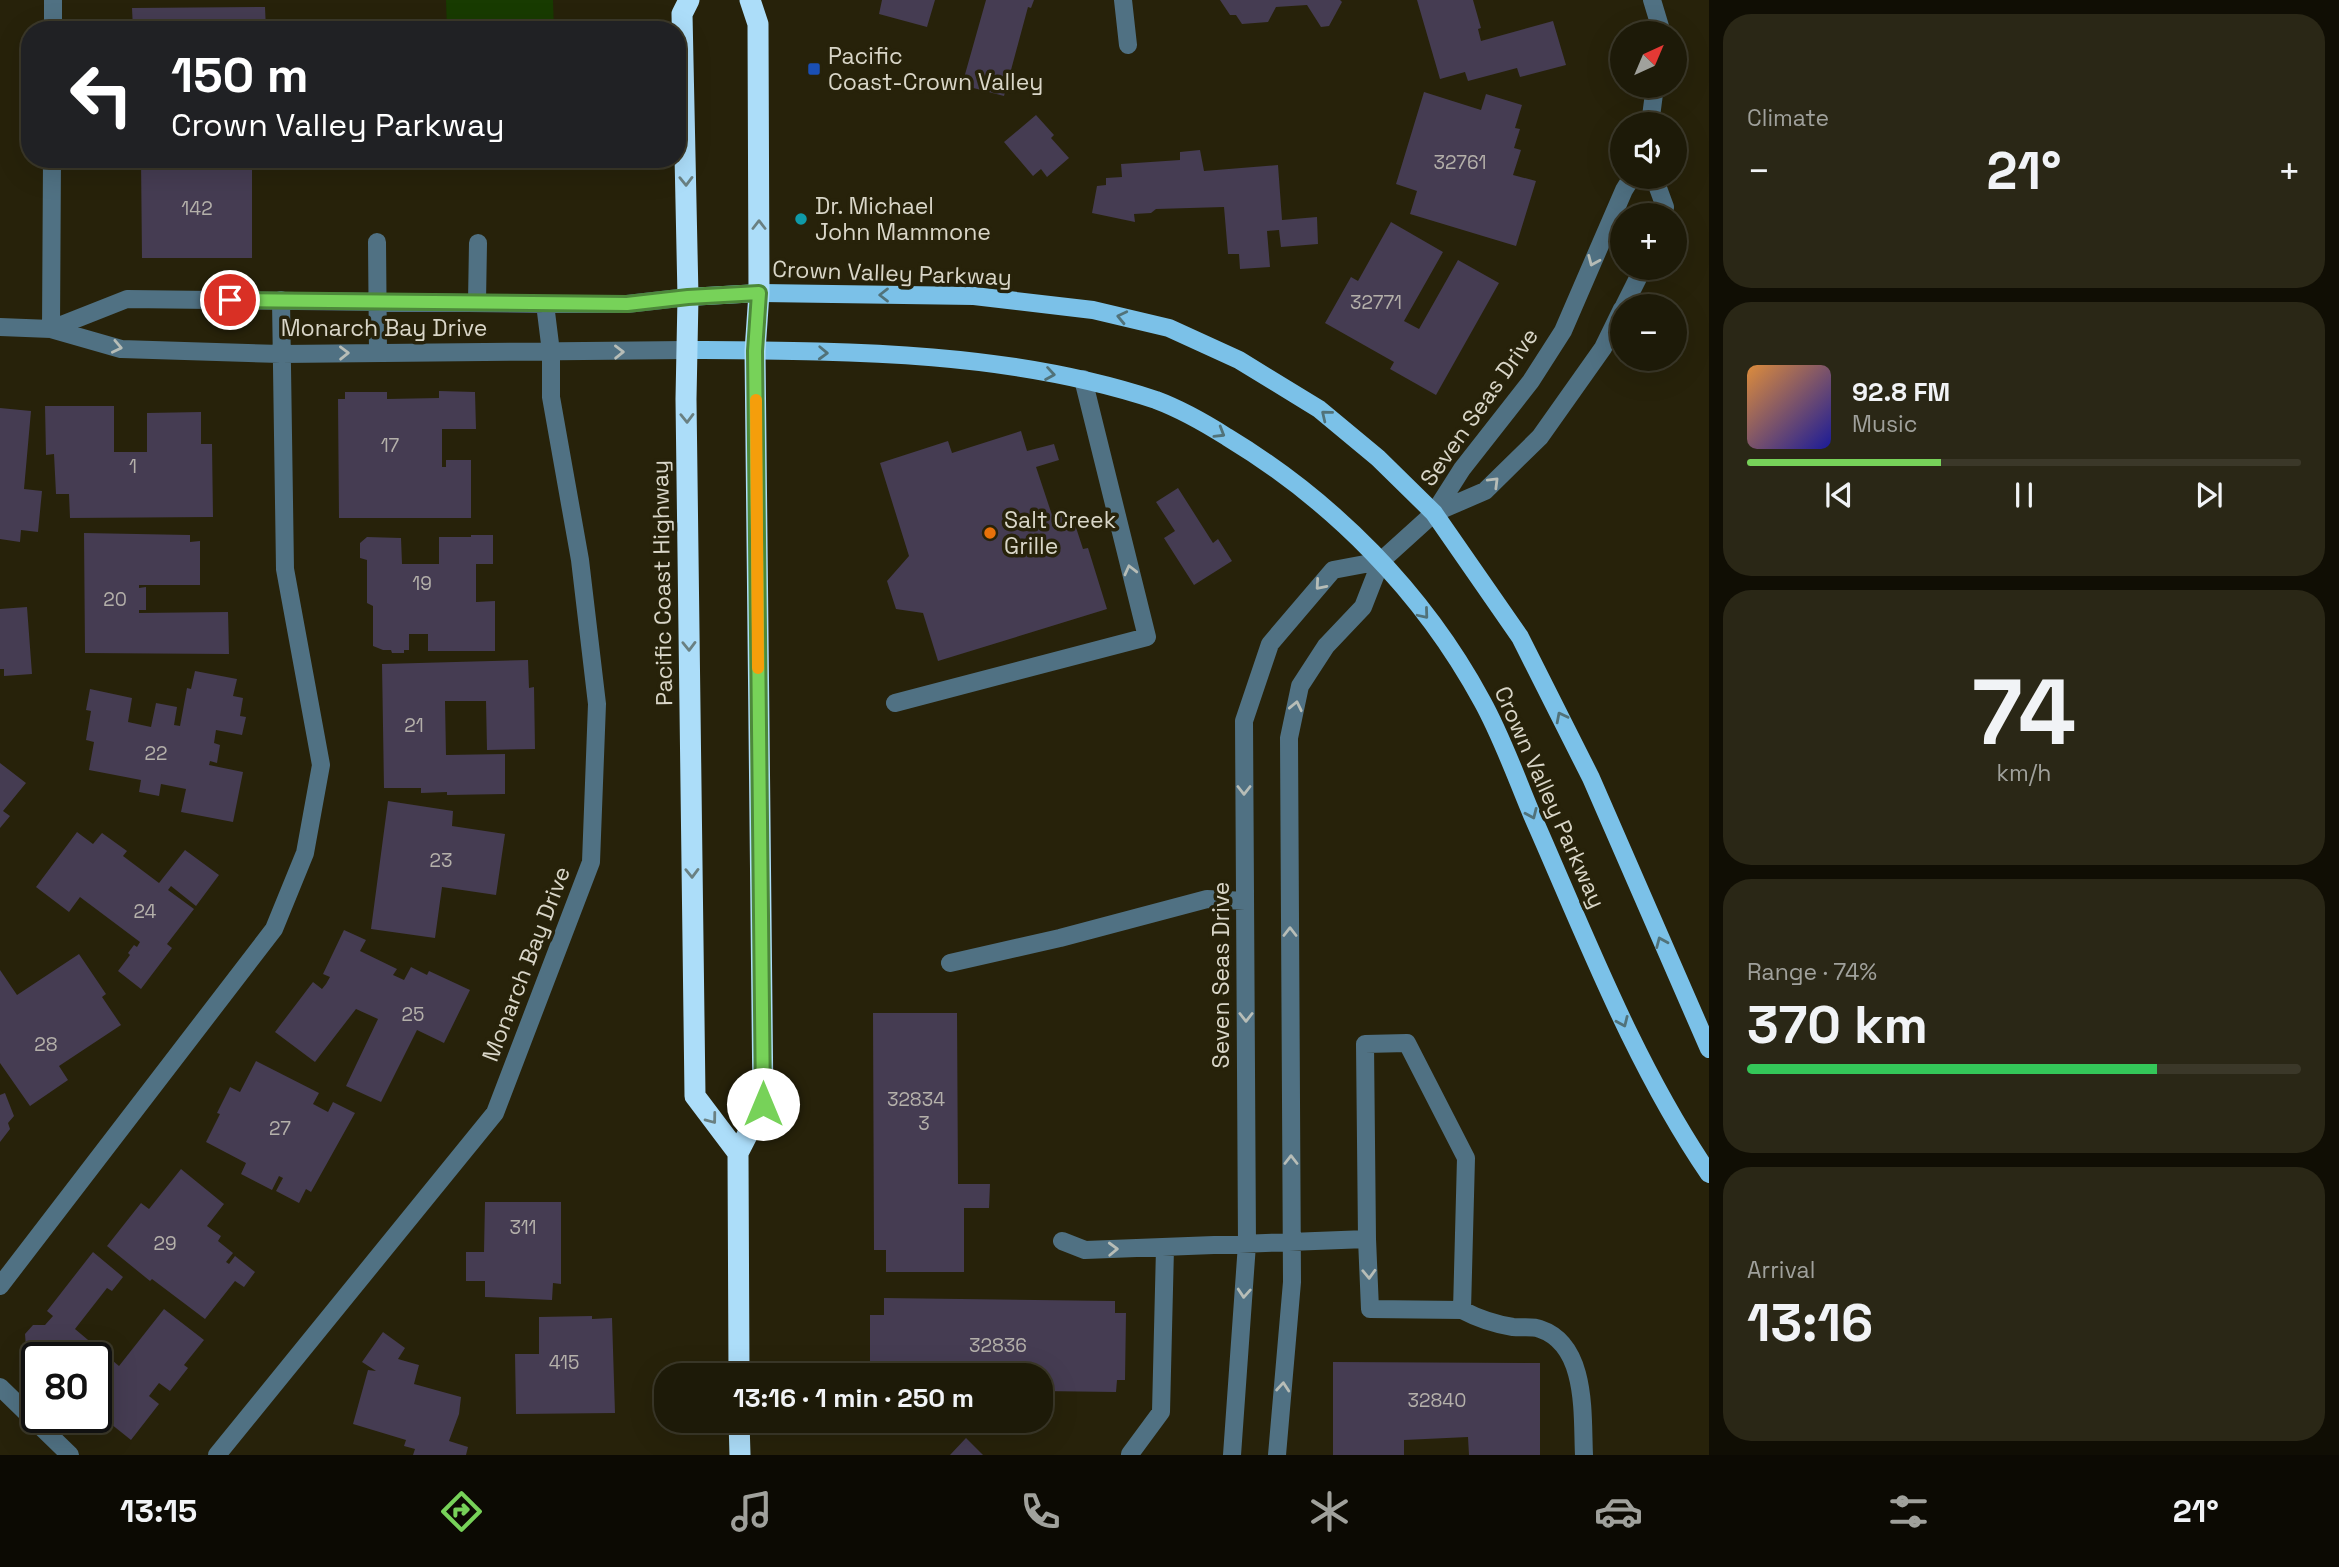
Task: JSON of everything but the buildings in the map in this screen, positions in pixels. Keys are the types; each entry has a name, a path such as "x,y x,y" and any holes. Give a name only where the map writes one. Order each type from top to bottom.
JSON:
{"highway":[{"name":"Pacific Coast Highway","path":"682,21 682,14 689,0"},
{"path":"739,1363 738,1153 763,1104 755,351 759,293 758,24 750,0"},
{"name":"Pacific Coast Highway","path":"685,168 695,1096 738,1153"},
{"path":"739,1433 740,1455"}],"main road":[{"name":"Crown Valley Parkway","path":"688,297 759,293 974,296 1093,310 1169,328 1239,360 1319,409 1378,458 1434,513 1520,637 1591,778 1709,1049"},
{"name":"Crown Valley Parkway","path":"686,350 941,357 1083,379 1159,401 1206,424 1265,460 1325,506 1381,561 1435,627 1483,702 1633,1044 1690,1147 1709,1174"}],"street":[{"path":"53,0 53,21"},
{"path":"1123,0 1128,45"},
{"path":"1652,0 1658,21"},
{"path":"51,329 52,168"},
{"name":"Seven Seas Drive","path":"1277,1455 1292,1282 1289,738 1300,686 1326,646 1363,607 1381,561 1434,513 1462,469 1531,381 1563,331 1625,189"},
{"path":"377,242 378,353"},
{"path":"477,302 478,243"},
{"name":"Monarch Bay Drive","path":"51,329 127,299 627,304 688,297"},
{"path":"0,1286 274,929 305,853 321,765 285,569 281,300"},
{"name":"Monarch Bay Drive","path":"217,1455 495,1114 591,862 597,704 580,560 551,397 551,352 545,304"},
{"name":"Monarch Bay Drive","path":"0,327 51,329 121,349 281,354 686,350"},
{"name":"Seven Seas Drive","path":"1434,513 1485,491 1540,437 1610,334"},
{"path":"895,703 1147,636 1083,379"},
{"name":"Seven Seas Drive","path":"1232,1455 1247,1244 1244,721 1270,644 1333,570 1381,561"},
{"path":"950,963 1060,938 1207,899 1245,901"},
{"path":"1462,1310 1466,1158 1407,1044 1365,1044 1370,1309 1462,1310 1481,1321 1540,1329 1555,1338 1573,1357 1580,1383 1584,1455"},
{"path":"1062,1241 1085,1251 1367,1239"},
{"path":"1130,1454 1161,1412 1165,1248"},
{"path":"0,1387 70,1455"}],"green space":[{"path":"446,0 553,0 554,21 447,21"}],"slow traffic":[{"path":"756,400 758,668"}],"place":[{"name":"Pacific Coast-Crown Valley","path":"814,69"},
{"name":"Dr. Michael John Mammone","path":"801,219"},
{"name":"Salt Creek Grille","path":"990,533"}],"route":[{"path":"230,300 627,304 759,293 755,351 763,1104"}]}
